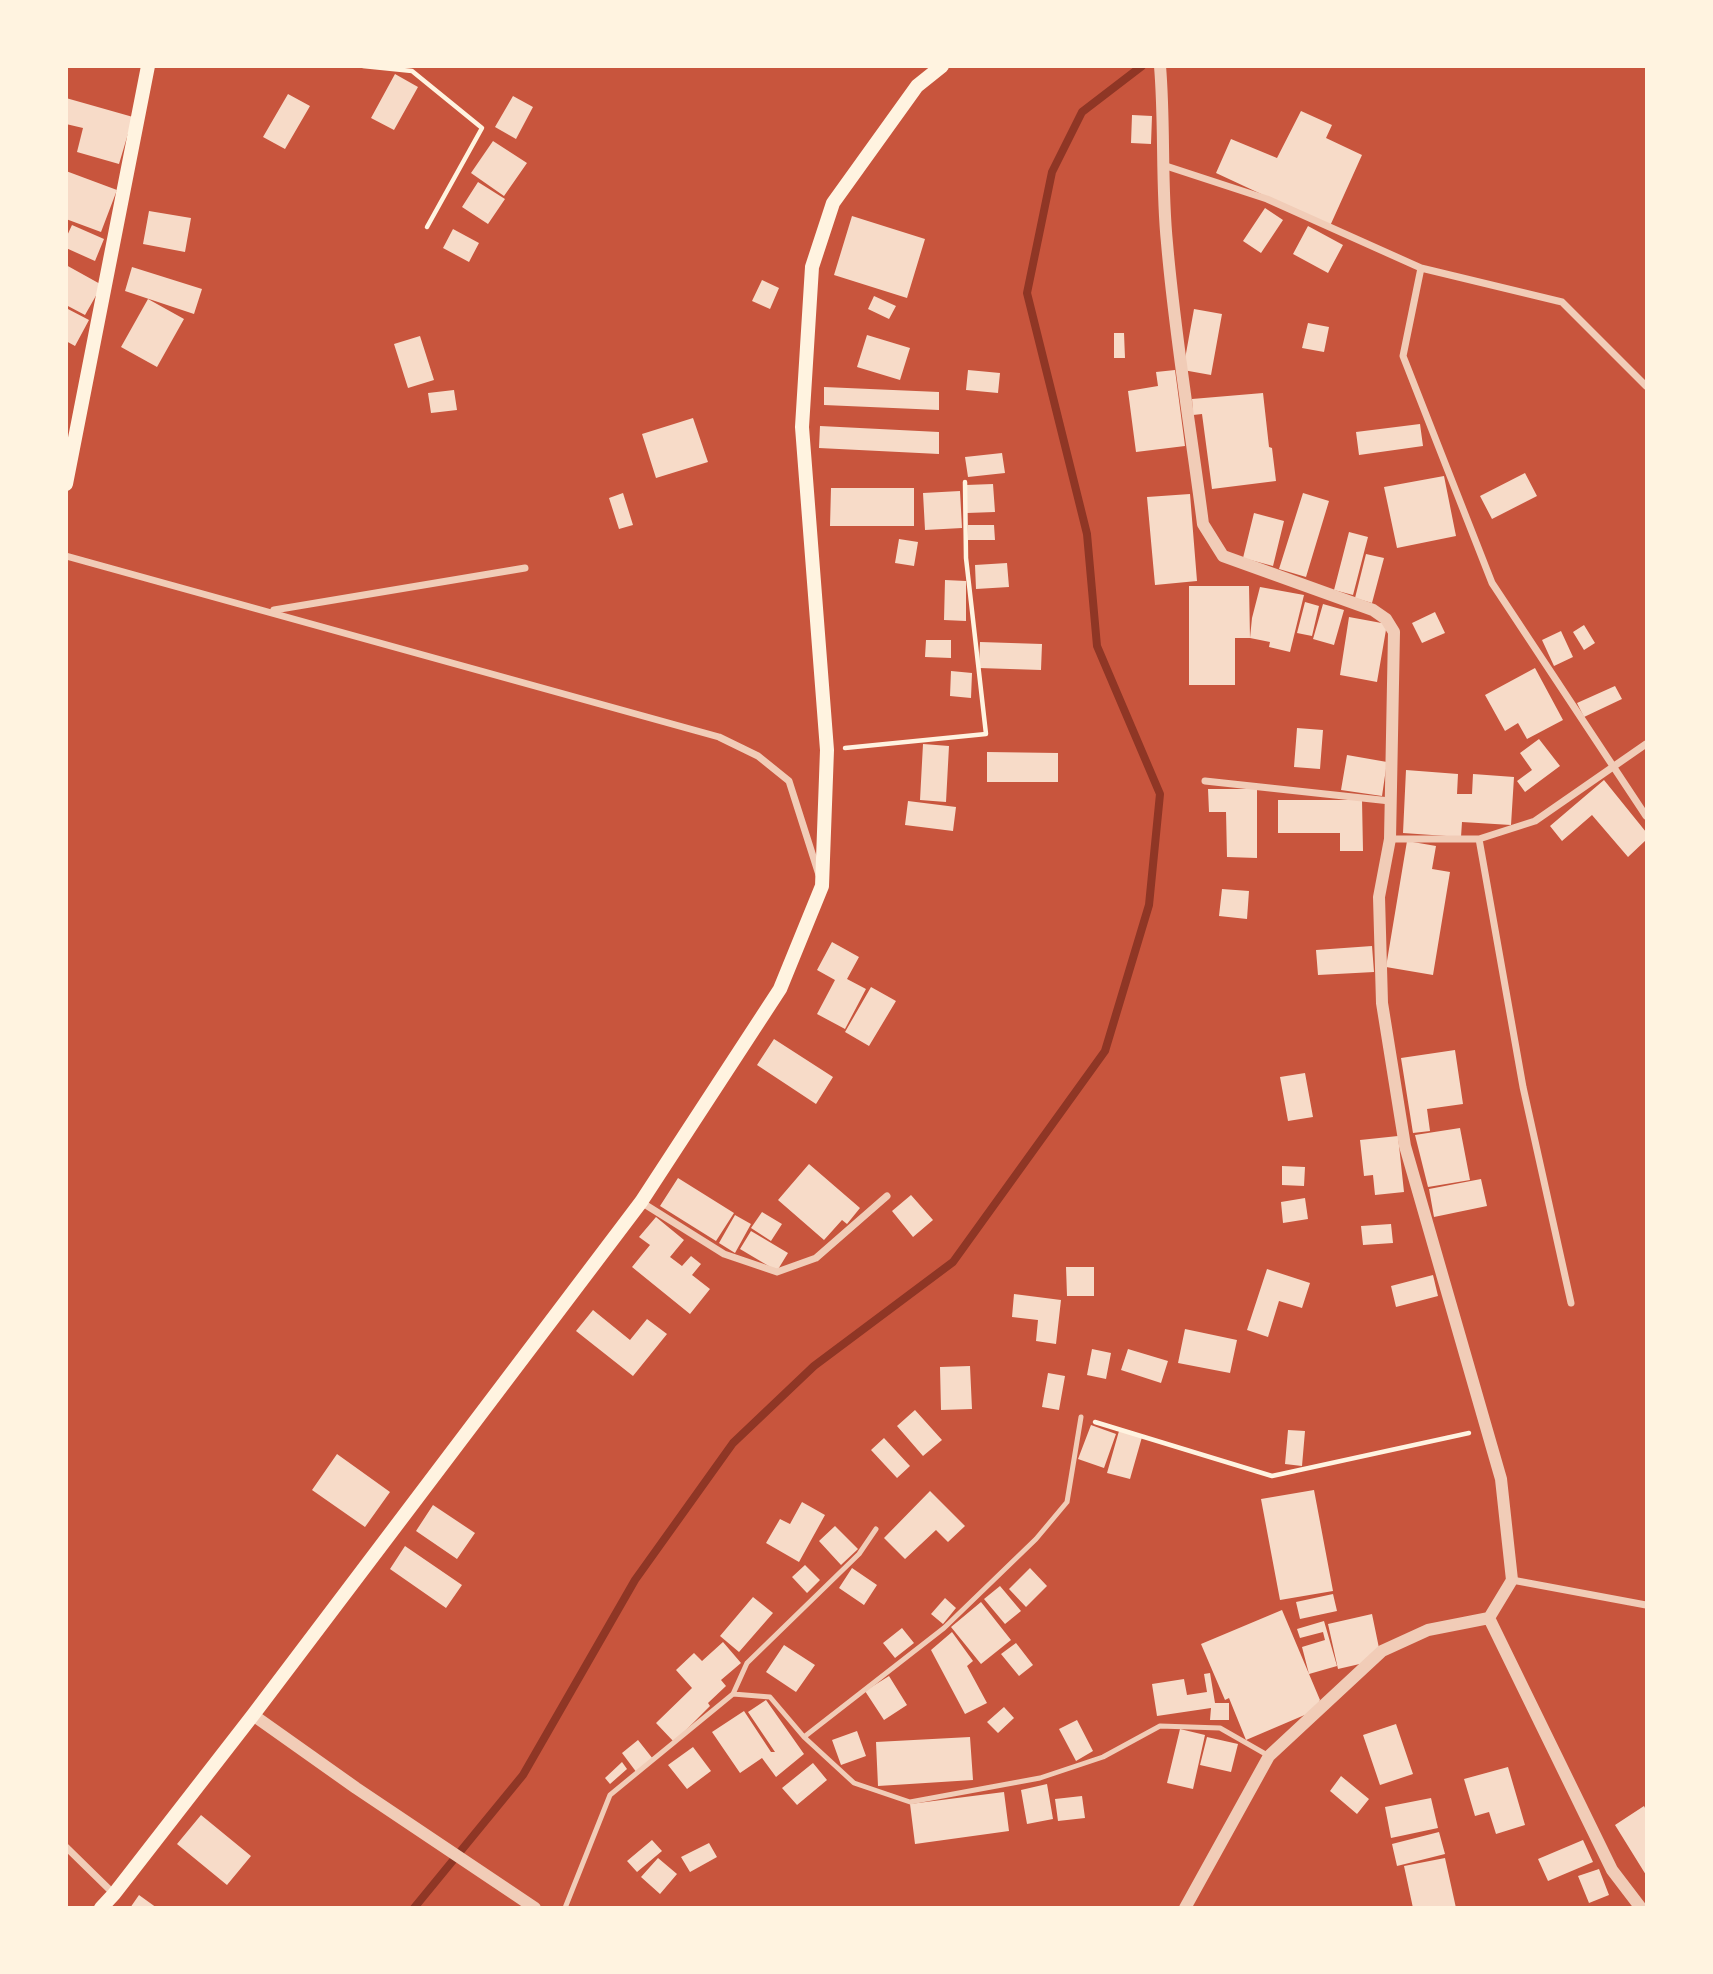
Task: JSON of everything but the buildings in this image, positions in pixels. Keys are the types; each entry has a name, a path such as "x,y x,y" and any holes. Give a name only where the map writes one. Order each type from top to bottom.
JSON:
{"main road":[{"path":"66,484 148,66"},
{"path":"101,1908 253,1715 641,1202 780,989 822,886 827,750 802,427 812,267 833,203 917,86 942,66"}],"street":[{"path":"1160,66 1167,243 1202,524 1223,556 1373,610 1386,619 1394,632 1390,839 1379,897 1382,1003 1405,1146 1501,1479 1512,1580 1489,1618 1428,1630 1382,1651 1269,1756 1185,1908"},
{"path":"1162,164 1266,200 1421,268 1562,302 1647,386"},
{"path":"1421,268 1403,356 1492,583 1647,816"},
{"path":"66,556 719,737 758,756 789,781 822,886"},
{"path":"270,611 525,568"},
{"path":"1390,839 1479,839 1535,821 1647,744"},
{"path":"1205,780 1390,801"},
{"path":"1479,839 1523,1087 1571,1303"},
{"path":"641,1202 724,1254 777,1272 816,1258 887,1196"},
{"path":"1512,1580 1647,1605"},
{"path":"1489,1618 1612,1870 1641,1908"},
{"path":"253,1715 356,1788 535,1907"},
{"path":"66,1847 114,1894"}],"lane":[{"path":"804,1737 944,1628 1036,1539 1067,1502 1081,1417"},
{"path":"565,1908 610,1795 733,1694 747,1663 859,1554 876,1529"},
{"path":"733,1694 770,1697 804,1737 854,1783 910,1802 1040,1778 1103,1756 1160,1726 1220,1728 1269,1756"}],"path":[{"path":"363,66 412,71 482,128 427,227"},
{"path":"827,750 986,734 966,558 964,482"},
{"path":"1081,1417 1272,1476 1485,1430"}],"waterway":[{"path":"414,1908 523,1775 635,1580 733,1443 814,1366 953,1262 1105,1051 1149,905 1160,794 1097,646 1087,534 1027,293 1052,172 1082,112 1142,66"}]}
